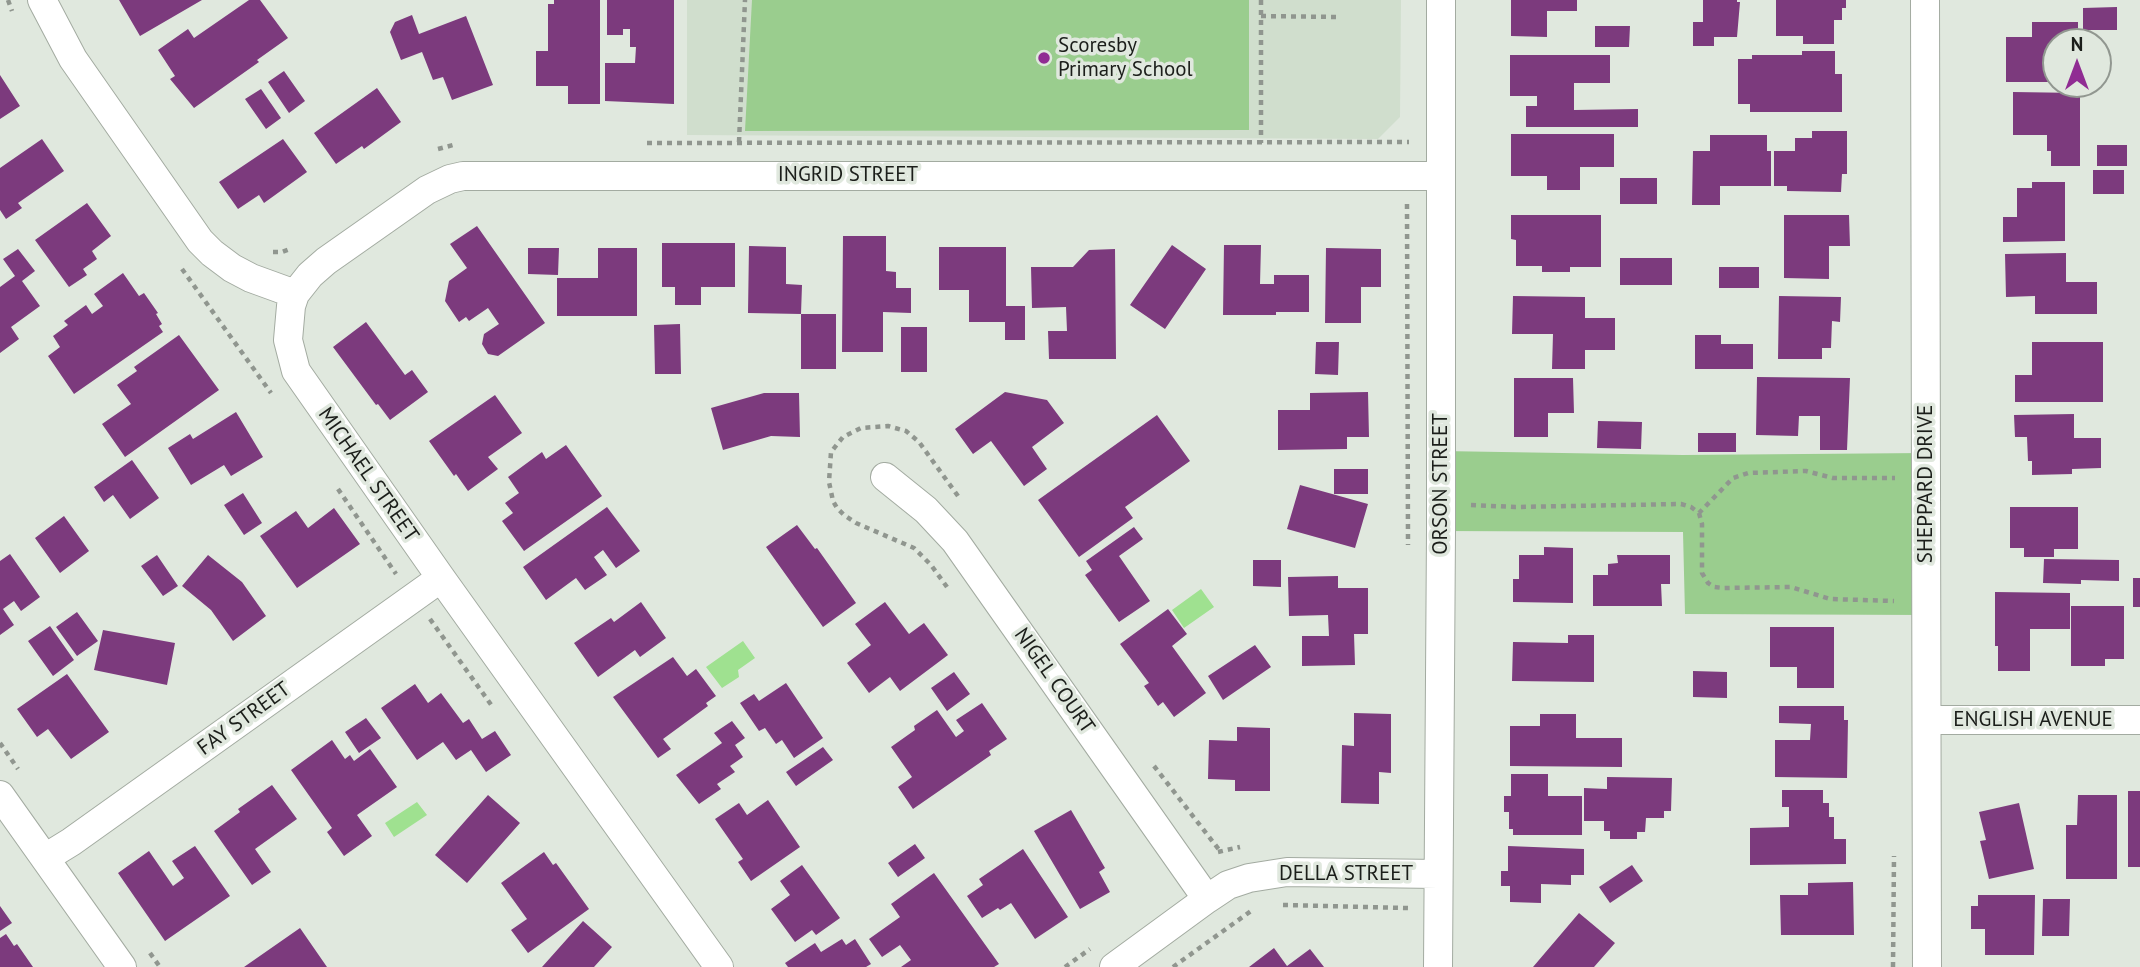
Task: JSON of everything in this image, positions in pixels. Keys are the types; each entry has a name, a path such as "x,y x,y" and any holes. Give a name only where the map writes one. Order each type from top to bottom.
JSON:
{"street":[{"path":"42,0 73,59 200,241 232,268 295,294"},
{"name":"ORSON STREET","path":"1438,967 1441,0"},
{"name":"SHEPPARD DRIVE","path":"1925,0 1927,967"},
{"name":"INGRID STREET","path":"295,294 326,261 427,190 463,176 1440,176"},
{"name":"MICHAEL STREET","path":"295,294 291,306 288,340 296,371 440,578 719,967"},
{"name":"NIGEL COURT","path":"885,477 926,510 955,541 1207,899"},
{"name":"FAY STREET","path":"46,858 440,578"},
{"name":"ENGLISH AVENUE","path":"1927,720 2140,720"},
{"path":"0,795 122,967"},
{"name":"DELLA STREET","path":"1114,967 1207,899 1238,881 1273,873 1438,874"}],"path":[{"path":"8,0 13,13"},
{"path":"739,143 745,0"},
{"path":"1261,0 1261,143"},
{"path":"1261,16 1336,17"},
{"path":"1407,195 1408,548"},
{"path":"266,251 282,252 290,249"},
{"path":"179,265 274,397"},
{"path":"1699,513 1733,478 1748,472 1806,471 1833,478 1895,478"},
{"path":"335,484 401,580"},
{"path":"1470,505 1515,507 1681,504 1699,513 1702,524 1702,573 1714,587 1791,587 1830,599 1894,601"},
{"path":"1279,905 1408,908"},
{"path":"1172,967 1260,906"}],"shaded area":[{"name":"Scoresby Primary School","path":"687,0 1401,0 1400,117 1378,139 687,135"},
{"name":"Scoresby Primary School","path":"752,0 1249,0 1249,130 745,131"},
{"path":"1441,451 1683,455 1925,453 1926,615 1685,614 1683,532 1441,531"},
{"path":"1201,589 1214,607 1184,628 1172,610"},
{"path":"743,641 755,658 738,670 739,677 722,688 706,667"},
{"path":"417,802 427,815 394,837 385,823"}],"building":[{"path":"119,0 202,0 140,36"},
{"path":"249,0 260,0 288,38 194,108 170,79 175,76 158,50 188,29 194,38"},
{"path":"554,0 600,0 600,104 568,104 568,86 536,86 536,51 548,51 548,4 554,4"},
{"path":"607,0 674,0 674,104 605,101 605,63 635,63 636,47 630,47 630,29 623,29 623,35 607,35"},
{"path":"1511,0 1577,0 1577,11 1547,11 1547,37 1511,36"},
{"path":"1703,0 1740,2 1737,37 1714,37 1714,46 1693,46 1693,22 1703,22"},
{"path":"1776,0 1846,0 1846,8 1842,8 1842,20 1834,20 1834,44 1803,44 1803,36 1776,36"},
{"path":"2117,7 2117,30 2083,28 2083,8"},
{"path":"412,15 419,34 466,16 493,85 452,100 443,77 433,80 422,52 401,60 390,32 395,22"},
{"path":"2032,22 2078,22 2078,28 2042,28 2042,82 2006,82 2006,37 2032,37"},
{"path":"1595,26 1630,26 1629,47 1595,47"},
{"path":"1802,51 1835,51 1835,74 1842,74 1842,112 1750,112 1750,104 1738,104 1738,59 1752,59 1752,55 1802,55"},
{"path":"1510,55 1610,55 1610,83 1574,83 1574,110 1638,109 1638,127 1526,127 1526,106 1537,106 1537,96 1510,96"},
{"path":"284,71 305,101 289,113 268,82"},
{"path":"0,75 20,106 0,119"},
{"path":"377,88 401,122 364,149 362,146 336,164 314,133"},
{"path":"261,89 281,118 266,129 245,99"},
{"path":"2013,92 2042,92 2042,98 2080,98 2080,166 2051,166 2047,135 2013,135"},
{"path":"1812,131 1847,131 1847,174 1842,174 1841,192 1787,191 1787,186 1774,186 1774,151 1795,151 1795,138 1812,138"},
{"path":"1511,134 1614,134 1614,167 1580,167 1580,190 1547,190 1547,176 1511,176"},
{"path":"1710,135 1767,135 1767,151 1771,151 1771,186 1720,186 1720,205 1692,205 1693,151 1710,151"},
{"path":"42,139 64,171 18,203 22,208 6,219 0,210 0,168"},
{"path":"283,139 307,172 264,203 259,195 238,209 219,182"},
{"path":"2097,145 2127,145 2127,166 2097,166"},
{"path":"2093,170 2124,170 2124,194 2093,194"},
{"path":"1620,178 1657,178 1657,204 1620,204"},
{"path":"2032,182 2065,182 2065,241 2003,242 2003,217 2017,217 2017,188 2032,188"},
{"path":"87,203 111,236 92,251 97,259 83,269 87,275 69,287 35,240"},
{"path":"1511,215 1601,215 1601,267 1570,267 1570,272 1542,272 1542,266 1516,266 1516,240 1511,239"},
{"path":"1784,215 1849,215 1850,246 1829,246 1829,279 1784,278"},
{"path":"477,226 545,323 498,356 488,354 482,344 484,334 499,324 488,308 469,321 466,317 459,322 445,301 449,281 467,268 450,244"},
{"path":"843,236 886,236 886,271 896,272 896,288 911,288 911,313 883,312 883,352 842,352"},
{"path":"662,243 735,243 735,287 701,287 701,305 675,305 675,287 662,287"},
{"path":"1172,245 1206,269 1165,329 1130,305"},
{"path":"1224,245 1261,245 1260,284 1274,284 1274,275 1309,275 1309,312 1223,315"},
{"path":"749,246 786,247 786,284 802,285 801,314 748,313"},
{"path":"939,247 1006,247 1006,306 1025,306 1025,340 1005,340 1005,322 969,322 969,290 939,290"},
{"path":"528,248 559,248 558,275 528,274"},
{"path":"598,248 637,248 637,316 557,316 557,278 598,278"},
{"path":"1326,248 1381,249 1381,287 1361,287 1361,323 1325,323"},
{"path":"18,249 35,271 22,281 40,306 11,327 19,339 0,353 0,287 15,276 3,259"},
{"path":"1115,249 1116,359 1049,359 1048,331 1067,331 1066,307 1032,308 1031,267 1073,267 1089,250"},
{"path":"2066,253 2066,282 2097,282 2097,314 2035,314 2035,296 2006,297 2005,254"},
{"path":"1620,258 1672,258 1672,285 1620,285"},
{"path":"1719,267 1759,267 1759,288 1719,288"},
{"path":"123,273 139,296 144,293 158,313 156,314 162,324 159,326 163,332 74,394 48,356 60,347 53,336 68,325 64,321 86,305 92,314 103,306 94,294"},
{"path":"1513,296 1585,297 1585,318 1615,318 1615,350 1585,350 1585,369 1552,369 1553,334 1512,334"},
{"path":"1779,296 1841,297 1840,322 1832,321 1831,348 1822,348 1822,359 1778,359"},
{"path":"801,314 836,314 836,369 801,369"},
{"path":"366,322 405,375 412,370 428,392 390,420 333,347"},
{"path":"680,324 681,374 655,374 654,325"},
{"path":"901,327 927,327 927,372 901,372"},
{"path":"179,335 219,390 125,457 102,424 131,404 117,385 137,371 134,367"},
{"path":"1695,335 1721,335 1721,344 1753,344 1753,369 1695,369"},
{"path":"1316,342 1339,342 1338,375 1315,374"},
{"path":"2032,342 2103,342 2103,402 2015,402 2015,375 2032,375"},
{"path":"1757,377 1850,378 1847,450 1820,450 1820,416 1799,416 1798,436 1756,435"},
{"path":"1514,378 1573,378 1574,413 1548,413 1548,437 1514,437"},
{"path":"1005,392 1047,400 1064,423 1032,447 1047,469 1024,486 991,441 973,454 955,429"},
{"path":"1368,392 1369,437 1347,437 1347,449 1278,450 1278,410 1310,410 1310,393"},
{"path":"764,393 799,393 800,437 771,436 723,450 711,408"},
{"path":"495,395 522,433 488,457 498,469 468,491 429,441"},
{"path":"236,412 263,457 231,476 224,465 191,485 168,448 190,434 193,439"},
{"path":"2074,414 2074,438 2101,438 2101,468 2072,469 2072,474 2032,475 2032,461 2028,461 2027,437 2015,437 2014,415"},
{"path":"1157,415 1190,461 1125,507 1133,518 1079,557 1038,500"},
{"path":"1598,421 1642,422 1641,449 1597,448"},
{"path":"1698,433 1736,433 1736,452 1698,452"},
{"path":"566,445 602,496 524,551 502,521 513,513 505,503 519,493 508,477 542,452 546,459"},
{"path":"132,460 159,498 130,519 113,495 104,502 94,487"},
{"path":"1334,469 1368,469 1368,494 1334,494"},
{"path":"1300,485 1368,504 1355,548 1287,529"},
{"path":"243,493 262,523 244,535 224,505"},
{"path":"607,507 640,551 616,568 603,550 594,557 607,575 585,590 576,578 546,600 523,567"},
{"path":"2010,507 2078,507 2078,549 2054,549 2054,557 2024,557 2024,548 2010,548"},
{"path":"334,508 360,544 297,588 260,536 296,511 308,528"},
{"path":"64,516 89,551 60,573 35,538"},
{"path":"797,525 856,603 823,627 766,547"},
{"path":"1134,527 1143,539 1119,556 1150,601 1119,622 1085,575 1092,570 1086,561"},
{"path":"1544,547 1573,548 1573,603 1513,602 1513,579 1519,579 1519,555 1544,555"},
{"path":"10,554 40,597 21,611 14,601 3,609 14,625 0,635 0,561"},
{"path":"157,555 178,586 163,596 141,566"},
{"path":"208,555 242,582 266,616 233,641 211,610 182,586"},
{"path":"1617,555 1670,555 1670,584 1661,584 1662,606 1593,606 1593,575 1608,575 1608,564 1618,563"},
{"path":"2044,559 2119,560 2119,581 2043,583"},
{"path":"1253,560 1281,560 1281,587 1253,586"},
{"path":"1338,576 1338,588 1368,588 1368,634 1354,634 1355,665 1302,666 1302,636 1329,636 1328,615 1289,616 1288,577"},
{"path":"2133,578 2140,578 2140,607 2133,607"},
{"path":"1995,592 2070,593 2070,629 2030,629 2030,671 1998,671"},
{"path":"641,602 666,638 640,657 635,650 598,677 574,643 611,618 614,622"},
{"path":"885,602 909,634 924,623 948,655 900,691 890,677 869,693 847,663 871,645 855,624"},
{"path":"2071,606 2124,606 2124,659 2105,659 2105,666 2071,666"},
{"path":"1168,609 1187,634 1172,646 1206,693 1174,717 1163,702 1158,706 1144,686 1149,683 1120,644"},
{"path":"77,612 98,641 77,656 56,627"},
{"path":"50,626 74,660 53,676 28,641"},
{"path":"1770,627 1834,627 1834,688 1797,688 1797,667 1770,667"},
{"path":"103,630 175,643 167,685 94,670"},
{"path":"1568,635 1594,635 1594,682 1512,681 1513,642 1568,643"},
{"path":"1255,645 1271,667 1223,700 1208,676"},
{"path":"673,657 687,676 696,669 716,696 706,703 708,706 663,739 671,749 658,758 613,697"},
{"path":"1693,671 1727,672 1727,698 1693,697"},
{"path":"954,672 970,694 947,711 931,688"},
{"path":"67,674 109,732 71,759 48,729 37,737 17,709"},
{"path":"786,683 823,738 794,758 782,740 776,744 765,728 759,731 740,703 754,694 759,701"},
{"path":"415,684 428,703 441,693 463,723 469,719 482,739 495,731 511,755 486,772 471,750 456,760 443,742 417,760 381,708"},
{"path":"982,703 1007,739 989,751 991,755 913,809 898,787 912,777 891,747 937,710 956,737 964,731 956,720"},
{"path":"1779,706 1844,706 1844,720 1848,720 1847,778 1775,777 1775,740 1810,740 1811,724 1779,723"},
{"path":"1354,713 1391,714 1391,773 1379,772 1379,804 1341,803 1342,745 1354,746"},
{"path":"1540,714 1576,714 1576,738 1622,738 1622,767 1510,766 1510,726 1540,726"},
{"path":"366,718 381,738 359,753 345,732"},
{"path":"732,721 745,738 735,745 743,757 730,766 735,772 717,784 721,789 699,804 676,775 722,743 714,733"},
{"path":"1237,727 1270,728 1270,791 1235,791 1235,780 1208,779 1209,740 1237,741"},
{"path":"332,740 345,759 350,755 354,761 370,749 397,787 357,815 372,836 344,856 327,832 332,828 291,770"},
{"path":"823,747 833,760 796,786 786,772"},
{"path":"1511,774 1548,774 1548,796 1582,796 1582,835 1513,835 1513,829 1509,829 1509,812 1504,812 1504,796 1511,796"},
{"path":"1607,777 1672,778 1671,811 1664,811 1664,818 1646,818 1645,832 1637,832 1637,839 1610,839 1610,831 1604,831 1604,821 1584,821 1584,788 1607,789"},
{"path":"272,785 297,819 255,849 271,872 252,885 214,831 240,812 238,809"},
{"path":"1782,790 1823,790 1823,803 1829,803 1829,817 1834,817 1834,839 1846,839 1846,864 1750,865 1750,828 1789,827 1789,807 1782,807"},
{"path":"2128,791 2140,791 2140,867 2128,867"},
{"path":"488,795 520,823 467,883 435,855"},
{"path":"2078,795 2117,795 2117,879 2066,879 2066,825 2077,825"},
{"path":"768,800 800,847 751,881 738,862 743,859 715,819 739,803 747,815"},
{"path":"2019,803 2034,869 1989,879 1980,841 1986,840 1979,812"},
{"path":"1071,810 1105,868 1099,872 1110,892 1080,909 1034,831"},
{"path":"915,844 925,858 898,877 888,863"},
{"path":"195,846 230,896 165,941 118,873 149,851 173,886 184,878 172,861"},
{"path":"1508,846 1584,849 1584,875 1571,875 1571,885 1541,884 1541,903 1510,902 1510,886 1501,886 1501,871 1508,871"},
{"path":"1023,849 1068,917 1035,939 1011,903 982,918 967,896 983,885 979,879"},
{"path":"544,852 553,865 556,863 589,909 528,953 511,930 527,919 501,883"},
{"path":"802,865 840,918 816,935 812,930 795,942 771,909 790,895 780,881"},
{"path":"1632,865 1643,881 1610,903 1599,887"},
{"path":"934,873 999,964 994,967 901,967 911,960 900,945 882,957 869,939 900,917 891,904"},
{"path":"1853,882 1854,935 1781,935 1780,895 1808,895 1808,883"},
{"path":"1978,895 2035,895 2034,955 1985,955 1985,929 1971,929 1971,906 1978,906"},
{"path":"2043,899 2070,899 2069,936 2042,936"},
{"path":"0,906 12,923 0,931"},
{"path":"1579,913 1615,943 1594,967 1533,967"},
{"path":"583,921 612,947 594,967 542,967"},
{"path":"300,928 327,967 244,967"},
{"path":"6,934 14,946 17,944 33,967 0,967 0,938"},
{"path":"842,939 846,945 855,939 871,964 866,967 788,967 785,963 815,943 821,952"},
{"path":"1274,948 1287,966 1310,949 1324,967 1249,967"}],"place":[{"name":"Scoresby Primary School","path":"1044,58"}]}
